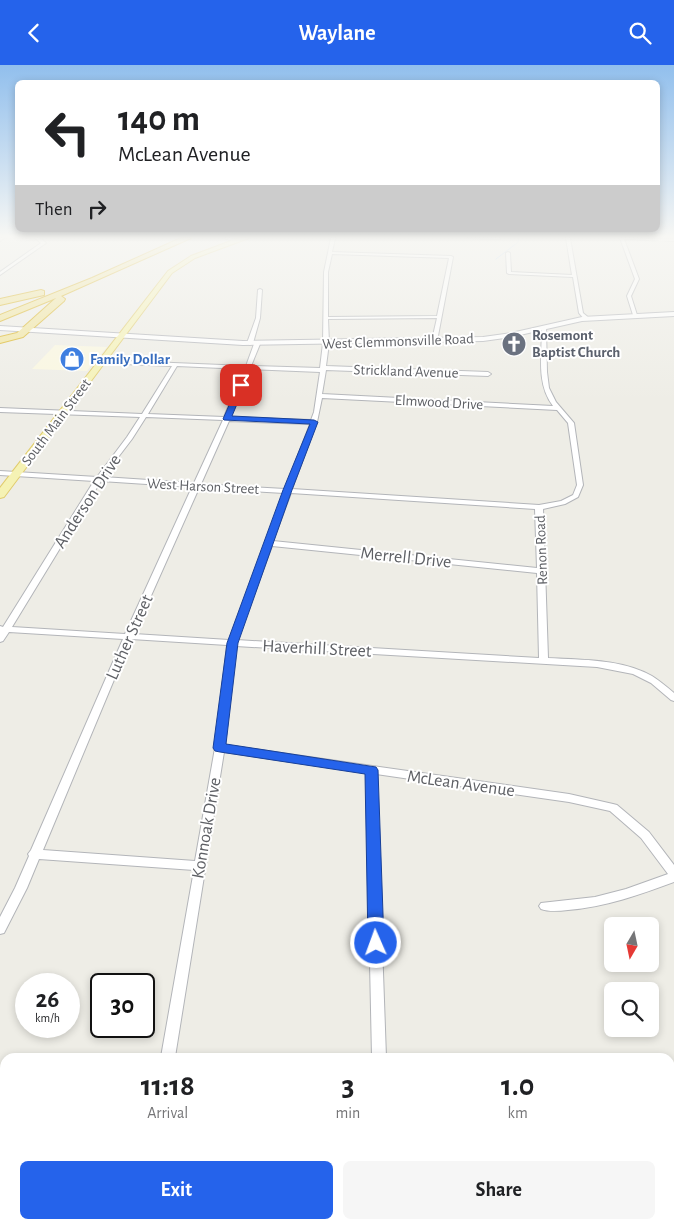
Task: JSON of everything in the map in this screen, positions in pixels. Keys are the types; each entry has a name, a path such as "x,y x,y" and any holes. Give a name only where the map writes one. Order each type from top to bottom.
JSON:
{"highway":[{"path":"0,302 38,292"},
{"path":"0,312 50,292"},
{"path":"0,318 64,292"},
{"path":"0,340 20,335 55,303 74,292"}],"main road":[{"name":"South Main Street","path":"0,495 154,292"},
{"name":"West Clemmonsville Road","path":"0,328 254,343 326,343 494,337 587,319 674,314"}],"street":[{"name":"Luther Street","path":"0,929 10,913 128,637 195,485 227,419 248,368 258,318 260,292"},
{"name":"Konnoak Drive","path":"169,1053 220,748 232,643 287,490 314,422 320,395 326,343 326,292"},
{"path":"435,340 443,292"},
{"path":"578,292 581,313 587,319"},
{"path":"631,292 629,296 635,315"},
{"path":"326,318 438,317"},
{"name":"Renon Road","path":"544,328 545,384 548,394 571,423 580,485 576,496 564,503 539,507 544,661"},
{"name":"Strickland Avenue","path":"101,362 488,374"},
{"name":"Anderson Drive","path":"0,639 3,630 98,480 130,438 175,365"},
{"name":"Elmwood Drive","path":"320,395 558,408"},
{"path":"0,410 314,422"},
{"name":"West Harson Street","path":"0,473 539,507"},
{"name":"Merrell Drive","path":"269,543 542,571"},
{"name":"Haverhill Street","path":"3,630 575,663"},
{"path":"575,663 632,671 656,683 674,698"},
{"name":"McLean Avenue","path":"220,748 569,798 613,809 645,835 674,873"},
{"path":"371,770 379,1053"},
{"path":"34,854 200,866"},
{"path":"544,906 573,907 617,897 674,877"}],"shaded area":[{"path":"55,345 107,347 87,371 32,369"}],"place":[{"name":"Rosemont Baptist Church","path":"514,344"},
{"name":"Family Dollar","path":"72,359"}],"route":[{"path":"241,385 227,419 314,422 287,490 232,643 220,748 371,770 376,943"}]}
